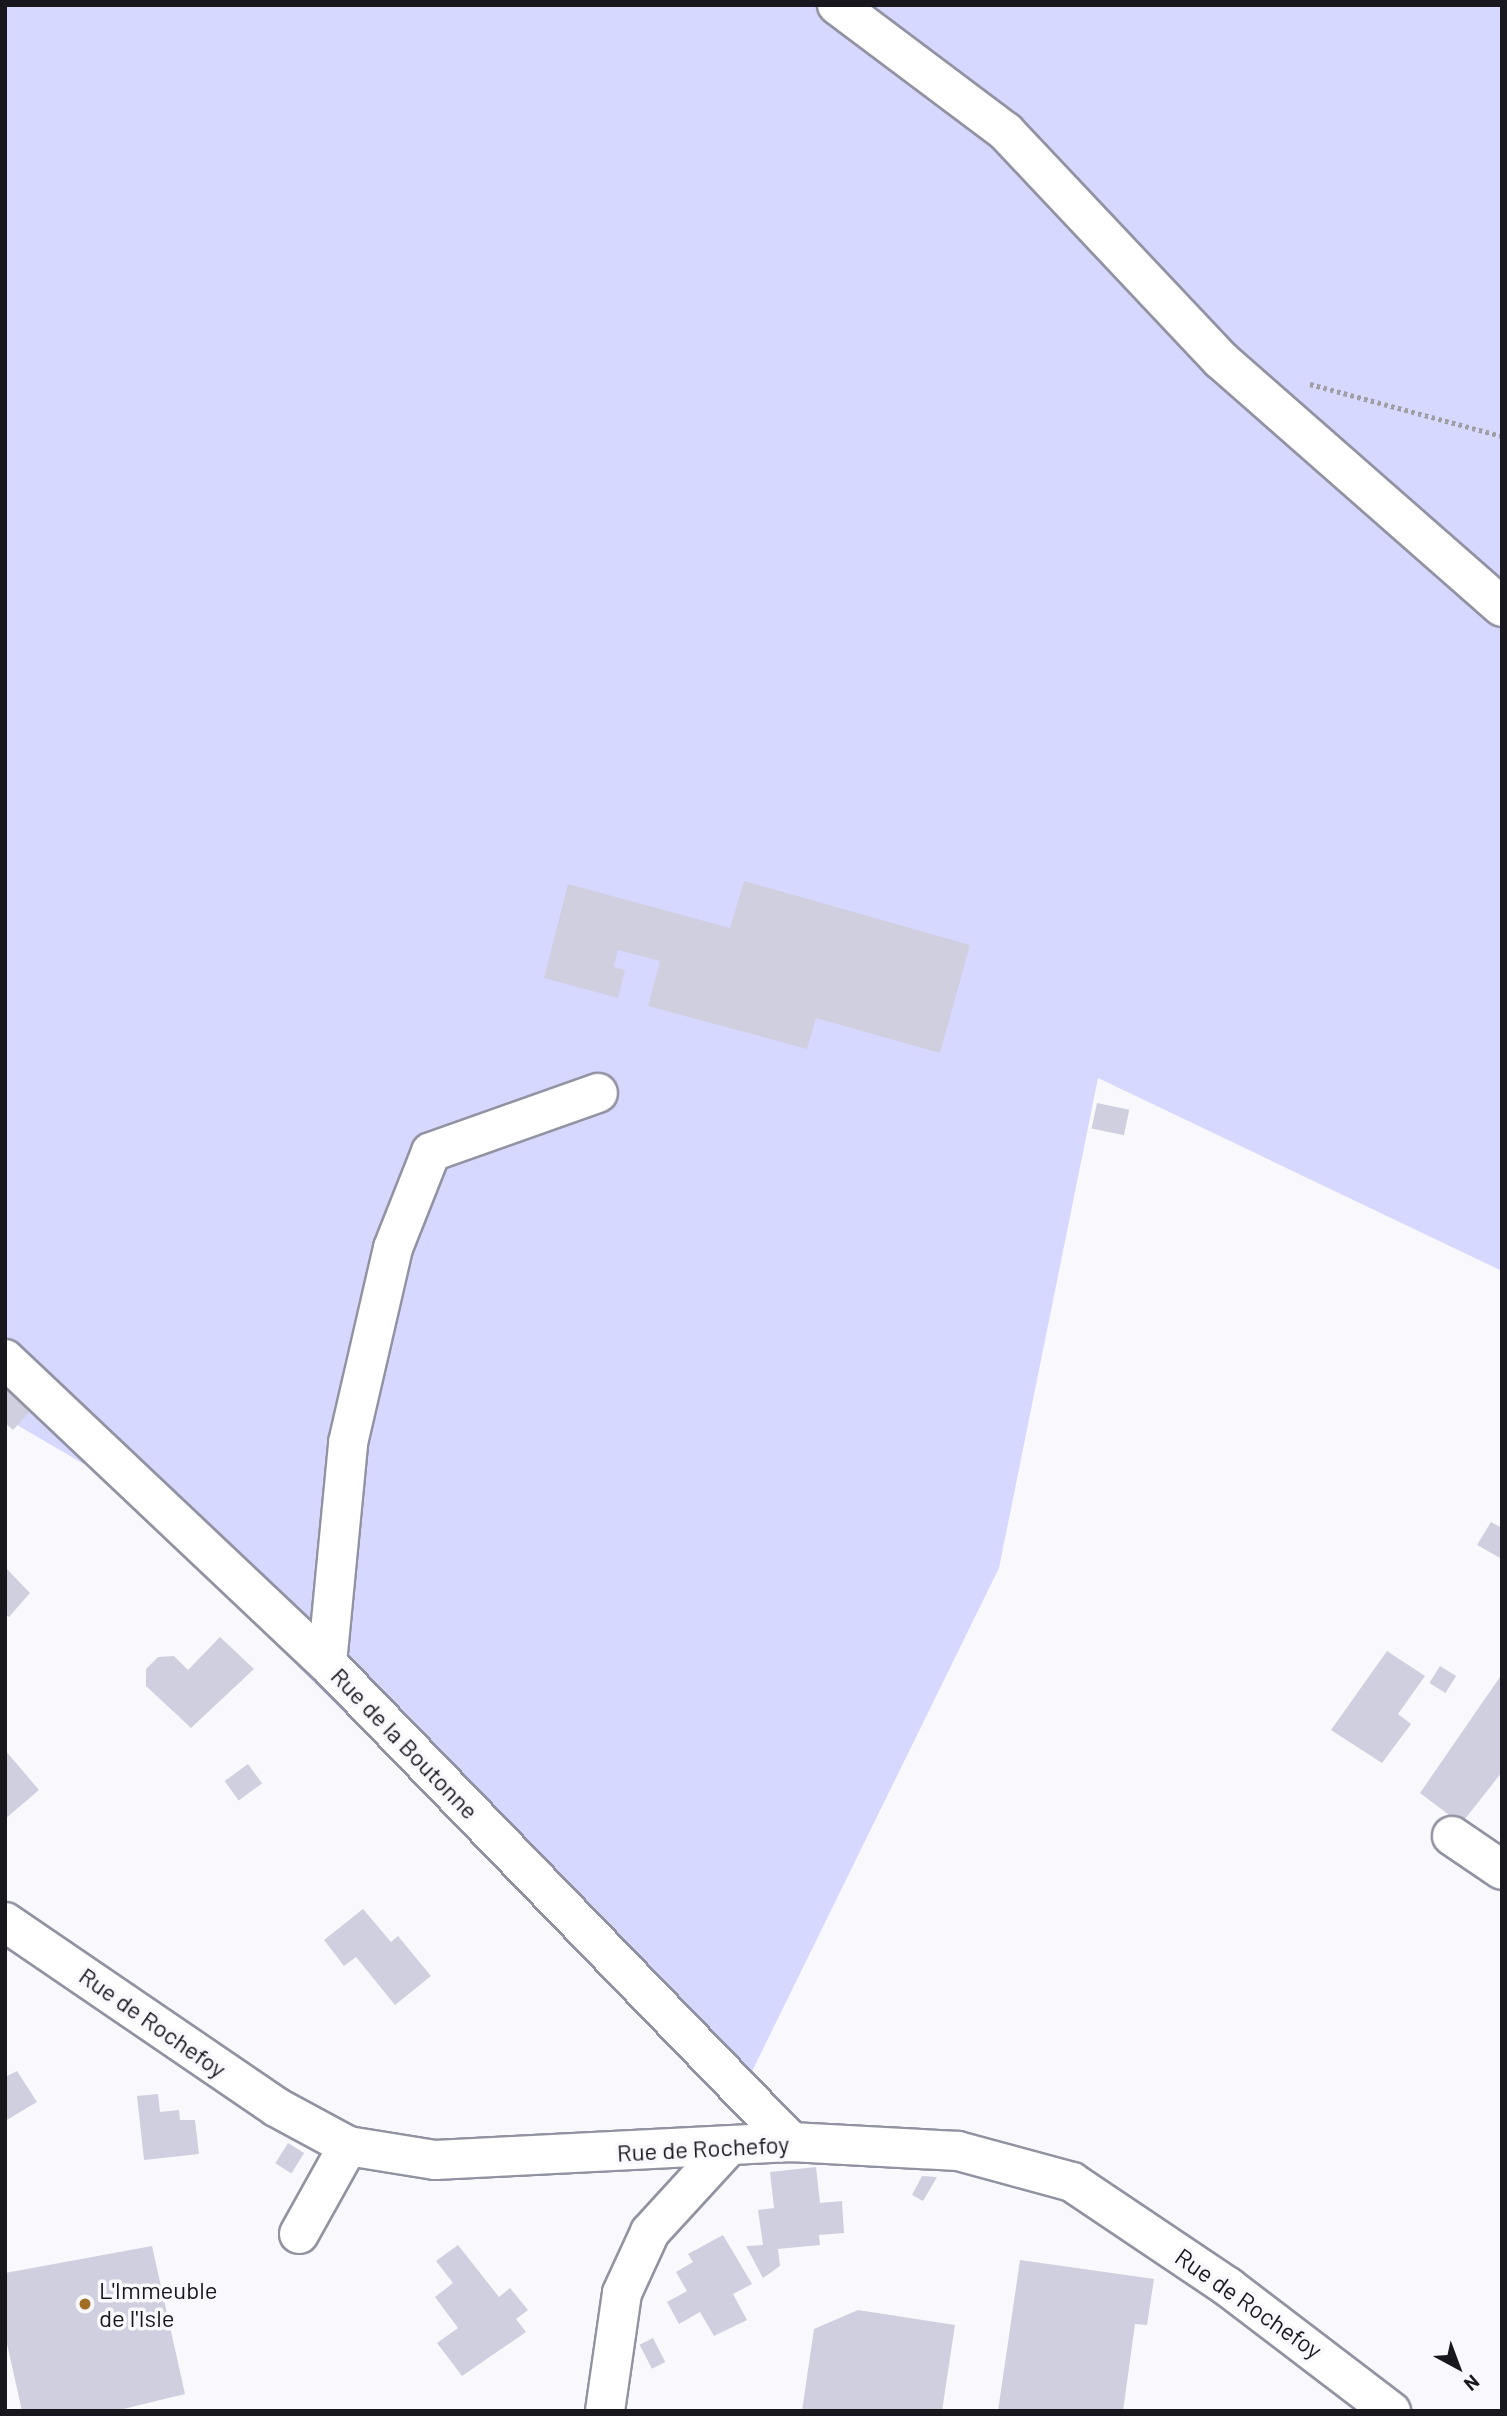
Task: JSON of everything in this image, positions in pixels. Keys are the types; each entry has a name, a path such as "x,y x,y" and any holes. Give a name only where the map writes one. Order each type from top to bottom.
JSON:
{"street":[{"path":"837,5 1006,132 1221,360 1502,607"},
{"path":"327,1663 348,1443 393,1248 431,1152 598,1093"},
{"name":"Rue de la Boutonne","path":"5,1359 327,1663 791,2142"},
{"path":"1452,1836 1502,1870"},
{"name":"Rue de Rochefoy","path":"5,1922 276,2107 348,2146 435,2160 727,2148 791,2142 958,2151 1072,2182 1325,2357 1391,2411"},
{"path":"299,2234 348,2146"},
{"path":"606,2411 622,2293 650,2232 727,2148"}],"path":[{"path":"1301,382 1502,436"}],"shaded area":[{"path":"5,5 1502,5 1502,1271 1098,1078 999,1568 736,2104 111,1480 5,1418"}],"building":[{"path":"744,881 970,945 940,1053 816,1018 807,1049 648,1006 660,961 618,950 614,967 625,970 618,998 544,978 568,884 730,928"},
{"path":"1097,1103 1129,1110 1124,1135 1092,1128"},
{"path":"5,1381 33,1408 13,1430 5,1423"},
{"path":"1491,1522 1502,1528 1502,1559 1477,1545"},
{"path":"5,1567 30,1593 9,1617 5,1614"},
{"path":"220,1637 254,1669 191,1728 146,1686 146,1669 158,1657 174,1656 188,1670"},
{"path":"1387,1651 1425,1676 1398,1714 1411,1724 1382,1763 1331,1730"},
{"path":"1440,1666 1456,1676 1446,1693 1429,1683"},
{"path":"1502,1674 1502,1772 1461,1824 1420,1793"},
{"path":"5,1750 39,1790 5,1819"},
{"path":"248,1764 262,1783 239,1800 225,1781"},
{"path":"363,1909 391,1942 398,1936 431,1976 395,2005 356,1957 344,1966 324,1940"},
{"path":"17,2071 37,2102 5,2121 5,2077"},
{"path":"158,2094 160,2112 179,2110 180,2120 195,2120 199,2154 144,2160 137,2096"},
{"path":"288,2143 304,2153 291,2173 275,2163"},
{"path":"816,2167 820,2203 842,2201 844,2233 819,2235 820,2245 778,2249 780,2266 763,2278 746,2246 763,2245 758,2210 774,2208 770,2172"},
{"path":"922,2176 937,2177 923,2201 912,2195"},
{"path":"723,2235 752,2284 733,2294 747,2320 714,2336 700,2312 679,2324 667,2302 687,2291 676,2272 693,2262 688,2254"},
{"path":"458,2245 499,2297 510,2288 528,2310 516,2319 526,2332 462,2376 437,2343 458,2328 435,2297 453,2283 436,2261"},
{"name":"L'Immeuble de l'Isle","path":"152,2246 185,2394 115,2411 22,2411 5,2335 5,2273"},
{"path":"1020,2260 1154,2279 1147,2325 1135,2324 1123,2411 998,2411"},
{"path":"858,2310 955,2325 942,2411 802,2411 814,2329"},
{"path":"653,2338 665,2362 652,2369 640,2345"}],"place":[{"name":"L'Immeuble de l'Isle","path":"85,2304"}]}
